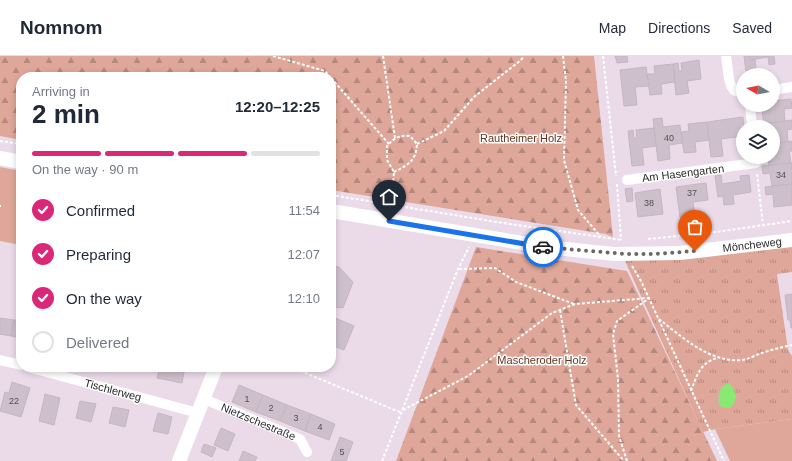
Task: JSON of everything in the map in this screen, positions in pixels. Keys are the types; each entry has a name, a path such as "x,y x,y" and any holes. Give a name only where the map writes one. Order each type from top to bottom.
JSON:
{"main road":[{"path":"0,158 16,161"},
{"name":"Möncheweg","path":"336,212 546,247 626,254 680,253 792,240"},
{"path":"179,461 214,372"}],"street":[{"path":"726,56 728,79 731,86 736,91"},
{"path":"780,89 792,87"},
{"name":"Am Hasengarten","path":"627,180 736,163"},
{"path":"0,360 16,364"},
{"name":"Tischlerweg","path":"46,372 198,413"},
{"name":"Nietzschestraße","path":"204,399 300,439 307,452"}],"path":[{"path":"274,56 326,72"},
{"path":"384,56 395,138"},
{"path":"417,144 444,130 474,98 524,56"},
{"path":"563,56 566,81 564,160 578,210 601,238"},
{"path":"336,83 389,144"},
{"path":"389,221 394,172 387,160 387,146 395,138 402,135 410,136 417,144 417,152 408,165 394,172"},
{"path":"0,141 16,143"},
{"path":"756,164 763,225"},
{"path":"336,196 601,238 628,240"},
{"name":"Möncheweg","path":"643,240 716,232 792,221"},
{"path":"382,461 458,269 475,235"},
{"path":"458,269 495,268 516,282 575,304"},
{"path":"304,372 402,411 468,376 552,313 575,304 649,298 617,321 613,334 618,379 619,436 625,461"},
{"path":"560,310 576,405 625,461"},
{"path":"658,318 704,351 718,358"},
{"path":"691,391 698,374 708,361 718,358 742,360 766,351 792,345"}],"green space":[{"name":"Rautheimer Holz","path":"0,56 594,56 613,237 605,234 336,191 336,72 16,72 16,139 0,136"},
{"path":"0,167 16,170 16,244 0,241"},
{"path":"792,240 792,272 777,274 788,350 792,356 792,419 715,429 703,432 625,261 677,253"},
{"name":"Mascheroder Holz","path":"476,247 627,271 717,461 396,461"},
{"path":"792,419 792,461 730,461 715,429"}],"shaded area":[{"path":"729,383 734,389 736,396 733,405 730,408 723,408 719,404 720,393 723,386"}],"building":[{"path":"615,56 627,56 628,62 617,63"},
{"path":"744,56 749,56 750,60 755,59 756,68 746,68"},
{"path":"749,56 768,56 768,57 750,60"},
{"path":"768,56 774,56 775,64 769,65"},
{"path":"699,60 701,79 687,81 689,93 676,95 673,64 678,63 679,71 682,71 681,63"},
{"path":"673,64 675,82 661,84 662,94 650,95 647,74 655,74 654,66"},
{"path":"646,67 649,86 635,87 637,105 624,106 620,70"},
{"path":"791,99 792,108 784,109 785,121 763,120 762,112 780,112 780,100"},
{"path":"743,117 743,120 736,120 736,137 721,139 723,156 711,157 707,122"},
{"path":"662,118 663,127 680,125 682,143 669,145 670,159 658,161 653,119"},
{"path":"792,120 792,129 787,130 788,142 780,143 780,122"},
{"path":"707,122 709,140 695,142 696,152 684,153 681,132 689,131 688,124"},
{"path":"654,128 656,146 642,148 644,165 632,166 628,131 633,130 634,138 637,138 636,130"},
{"path":"792,141 792,151 789,151 791,163 769,166 769,164 780,164 780,143"},
{"path":"792,163 792,184 772,186 770,173 763,174 762,166"},
{"path":"721,175 722,184 741,181 740,176 749,175 751,192 733,195 734,204 724,205 723,196 718,197 715,176"},
{"path":"706,183 708,200 693,202 695,215 680,217 676,187"},
{"path":"792,184 792,205 774,207 773,194 766,195 765,187"},
{"path":"632,188 633,201 627,202 625,189"},
{"path":"660,189 663,214 638,217 635,193"},
{"path":"336,267 339,267 353,282 343,308 336,307"},
{"path":"792,294 791,328 790,320 788,320 785,295"},
{"path":"0,318 14,320 11,336 0,334"},
{"path":"336,318 354,326 344,350 336,347"},
{"path":"14,320 16,320 16,337 11,336"},
{"path":"159,372 184,372 182,383 157,378"},
{"path":"12,382 30,388 21,417 0,411 5,392 9,393"},
{"path":"239,385 263,395 256,412 232,402"},
{"path":"45,394 60,398 54,425 39,421"},
{"path":"263,395 287,405 280,421 256,412"},
{"path":"80,401 96,404 91,422 76,418"},
{"path":"287,405 311,414 305,431 280,421"},
{"path":"113,407 129,410 125,427 109,423"},
{"path":"158,413 172,417 168,434 153,431"},
{"path":"311,414 335,424 329,440 305,431"},
{"path":"221,428 235,434 228,451 214,445"},
{"path":"340,437 353,442 346,461 331,461"},
{"path":"204,444 216,448 212,457 201,452"},
{"path":"243,451 257,457 255,461 239,461"}],"way so far":[{"path":"543,247 614,254 654,254 695,251"}],"route":[{"path":"389,221 543,247"}]}
